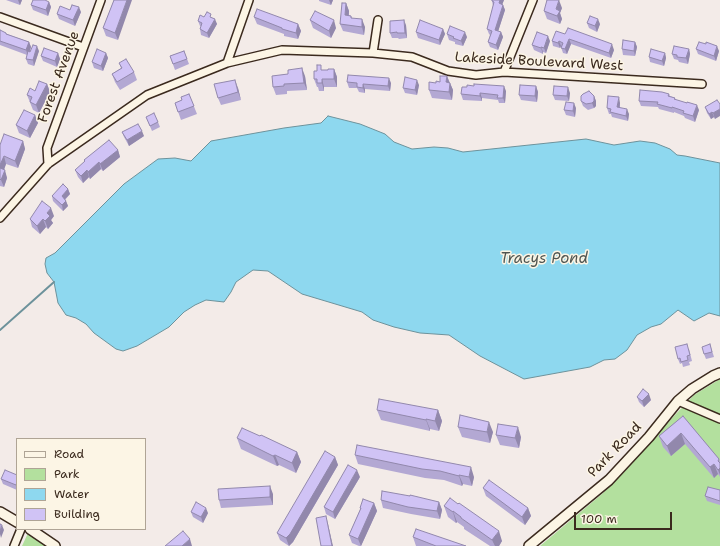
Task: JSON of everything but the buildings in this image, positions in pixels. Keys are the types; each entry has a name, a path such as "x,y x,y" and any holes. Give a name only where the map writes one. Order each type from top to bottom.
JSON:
{"main road":[{"name":"Park Road","path":"529,546 609,480 649,437 678,401 692,389 720,373"},
{"path":"0,512 16,521"},
{"path":"31,530 55,546"}],"street":[{"name":"Forest Avenue","path":"48,164 47,148 101,0"},
{"path":"227,63 249,0"},
{"path":"504,72 533,0"},
{"path":"0,17 83,47"},
{"path":"373,53 378,20"},
{"name":"Lakeside Boulevard West","path":"0,218 48,164 148,95 227,63 282,50 373,53 412,57 448,71 476,75 504,72 702,84"},
{"path":"678,401 720,419"},
{"path":"14,546 21,530"}],"green space":[{"path":"720,379 720,546 540,546 602,494 626,470 694,395"},
{"path":"28,533 42,543 46,546 22,546"}],"water":[{"name":"Tracys Pond","path":"328,116 360,124 385,134 394,142 412,149 434,147 448,148 463,152 586,139 614,145 640,141 655,143 670,149 677,155 720,163 720,316 709,313 694,321 678,310 661,324 651,327 637,335 627,350 615,359 604,360 590,367 524,379 480,356 449,335 420,333 373,320 362,312 302,294 268,271 253,270 236,282 224,302 206,300 195,305 184,312 169,327 137,346 123,351 116,349 94,333 86,324 76,318 66,315 58,303 54,282 47,273 45,264 46,258 55,253 124,184 158,159 175,158 191,161 211,141 321,123"}],"waterway":[{"path":"0,330 54,282"}]}
